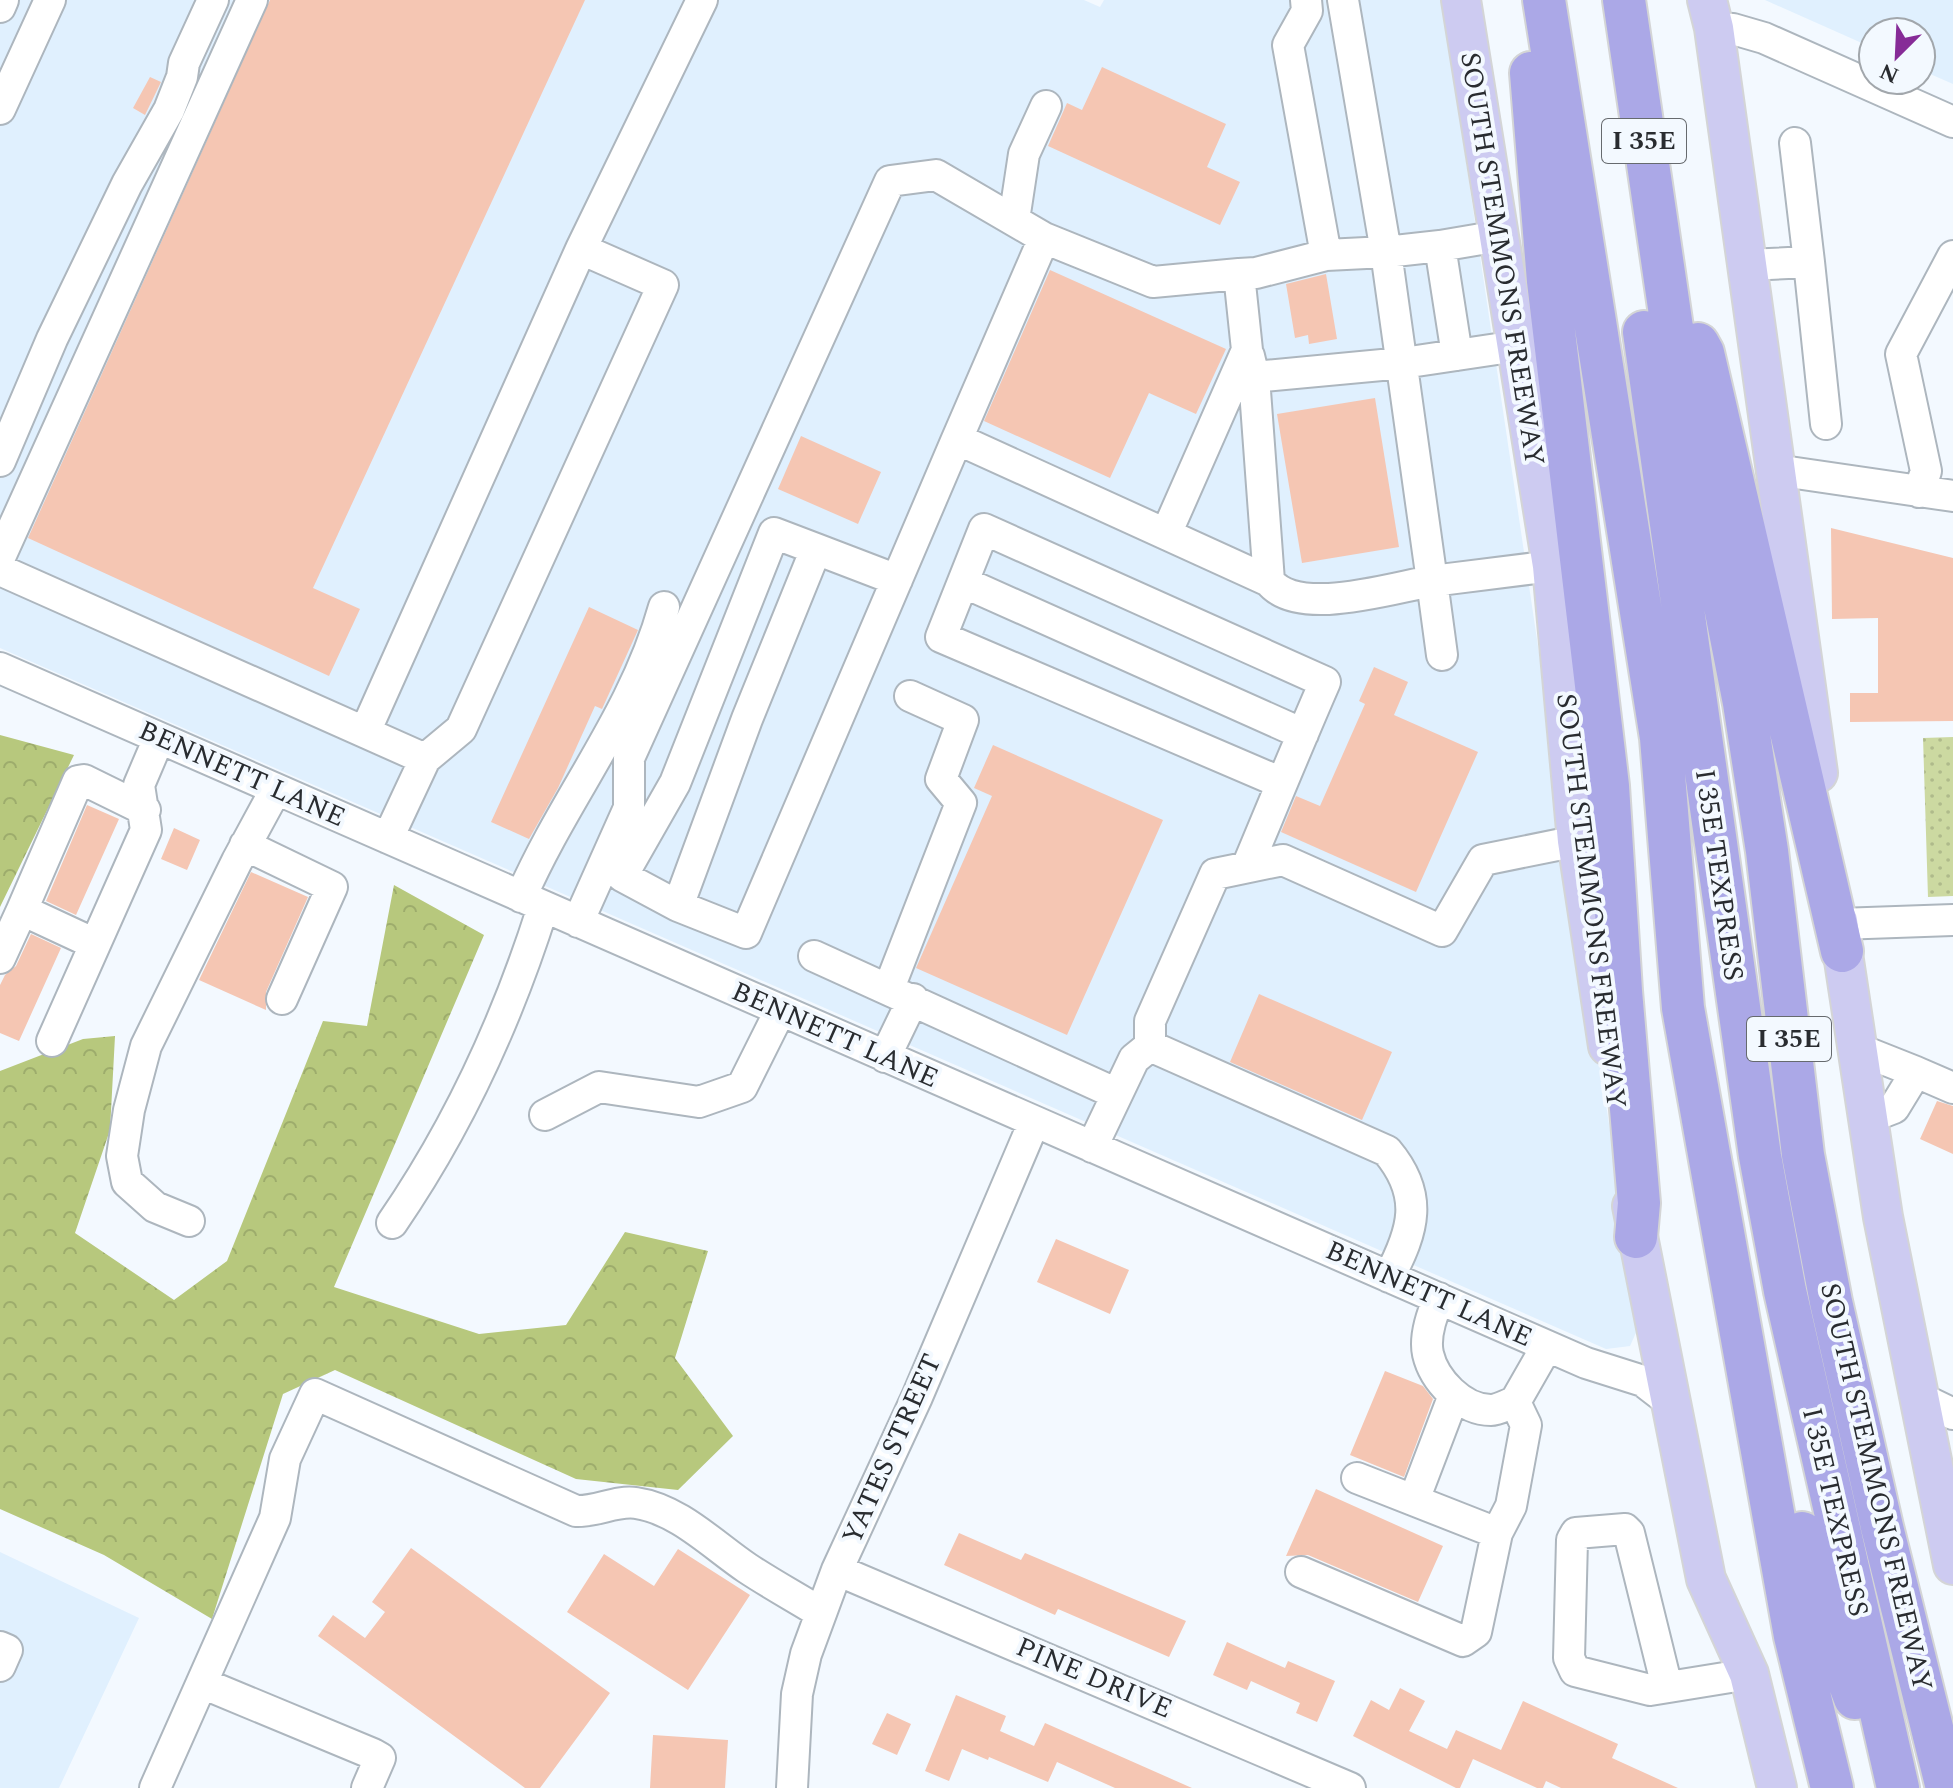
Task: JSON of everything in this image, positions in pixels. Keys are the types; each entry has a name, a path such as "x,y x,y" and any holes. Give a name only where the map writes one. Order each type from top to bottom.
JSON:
{"highway":[{"path":"1525,0 1548,281 1608,786 1639,1203 1636,1237"},
{"name":"I 35E","path":"1544,0 1661,738 1683,1008 1795,1636 1832,1788"},
{"name":"I 35E TEXPRESS","path":"1598,0 1760,1156 1785,1291 1898,1788"},
{"name":"SOUTH STEMMONS FREEWAY","path":"1624,0 1665,283 1760,807 1803,1155 1831,1302 1882,1527 1947,1788"},
{"path":"1665,283 1703,353 1840,938"},
{"path":"1730,1265 1823,1613 1889,1788"}],"main road":[{"name":"SOUTH STEMMONS FREEWAY","path":"1461,0 1552,566 1577,841 1636,1237 1706,1579 1749,1674 1777,1788"},
{"name":"SOUTH STEMMONS FREEWAY","path":"1710,14 1840,938 1883,1217 1952,1555"}],"street":[{"path":"0,7 3,0"},
{"path":"0,109 50,0"},
{"path":"0,461 52,339 127,184 169,110 184,63 213,0"},
{"path":"0,557 252,0"},
{"path":"365,732 581,249 702,0"},
{"path":"1306,0 1307,11 1288,45 1326,255"},
{"path":"1343,0 1403,363 1442,655"},
{"path":"1710,14 1733,29 1764,38 1953,122"},
{"path":"1014,220 1024,154 1046,106"},
{"path":"1795,143 1826,424"},
{"path":"578,922 629,808 629,758 890,181 936,175 1044,238 1153,282 1256,273 1326,255 1386,252 1499,236"},
{"path":"897,580 774,533 675,783 622,876 678,906 746,933 1044,238"},
{"path":"1440,246 1457,355"},
{"path":"388,838 425,759 461,729 663,285 581,249"},
{"path":"1919,492 1926,471 1901,354 1953,256"},
{"path":"1747,265 1809,262"},
{"path":"1239,274 1269,581"},
{"path":"1250,363 1403,363 1517,346"},
{"path":"1166,534 1250,363"},
{"path":"957,439 1269,581 1278,593 1314,601 1432,581 1552,566"},
{"path":"1775,470 1953,496"},
{"path":"1247,867 1325,682 984,529 941,637 1282,783"},
{"path":"678,906 747,719 816,549"},
{"path":"0,570 425,759"},
{"path":"963,582 1303,734"},
{"path":"392,1223 440,1148 509,998 548,837 614,731 657,634 664,607"},
{"name":"BENNETT LANE","path":"0,668 1547,1346 1643,1381 1669,1401"},
{"path":"885,1057 901,994 961,803 941,779 963,720 910,696"},
{"path":"52,1041 146,830 139,785 159,738"},
{"path":"0,958 78,781 84,780 145,810"},
{"path":"189,1221 155,1207 127,1182 122,1156 146,1046 276,789"},
{"path":"1150,1046 1150,1021 1215,874 1283,860 1442,931 1483,860 1577,841"},
{"path":"245,845 332,887 282,999"},
{"path":"22,910 95,944"},
{"path":"1840,938 1953,920"},
{"path":"814,956 1117,1094"},
{"path":"545,1115 599,1087 699,1102 742,1087 780,1011"},
{"path":"1092,1147 1134,1059 1150,1046"},
{"path":"1150,1046 1387,1151 1398,1165 1413,1197 1410,1230 1389,1277"},
{"path":"1858,1049 1953,1088"},
{"path":"1868,1118 1894,1108 1916,1072"},
{"name":"YATES STREET","path":"792,1788 797,1694 806,1654 837,1570 917,1397 1034,1122"},
{"path":"1439,1298 1430,1319 1428,1354 1461,1401 1491,1410 1515,1402 1547,1346"},
{"path":"155,1788 275,1518 285,1459 315,1394 576,1511 590,1511 619,1503 644,1505 699,1531 746,1567 821,1613"},
{"path":"1414,1500 1454,1395"},
{"path":"1918,1397 1953,1414"},
{"path":"1301,1572 1463,1641 1476,1632 1497,1533 1511,1506 1526,1425 1515,1402"},
{"path":"1357,1478 1497,1533"},
{"path":"1667,1687 1629,1533 1625,1529 1576,1533 1572,1540 1569,1658 1575,1671 1650,1690 1749,1674"},
{"name":"PINE DRIVE","path":"837,1570 1350,1788"},
{"path":"0,1647 7,1650 0,1666"},
{"path":"202,1683 380,1758 367,1788"}],"shaded area":[{"path":"0,0 1084,0 1100,7 1104,0 1442,0 1639,1326 1630,1346 1606,1349 0,648"},
{"path":"1765,0 1953,0 1953,84 1937,77 1937,16 1857,16 1857,41"},
{"path":"0,1552 139,1618 59,1788 0,1788"}],"green space":[{"path":"0,735 74,755 0,907"},
{"path":"1953,737 1953,896 1928,897 1923,738"},
{"path":"394,885 484,935 334,1287 479,1334 566,1325 625,1232 708,1251 675,1358 733,1436 678,1490 576,1479 335,1370 283,1394 212,1619 104,1555 0,1509 0,1071 83,1039 115,1036 110,1130 75,1233 174,1300 227,1261 323,1021 367,1026"}],"building":[{"path":"270,0 585,0 313,588 360,609 329,676 28,538"},
{"path":"1102,67 1226,124 1207,167 1240,182 1220,225 1048,146 1067,103 1082,110"},
{"path":"150,77 161,82 145,115 133,108"},
{"path":"1050,270 1226,349 1196,414 1149,393 1110,478 984,421"},
{"path":"1326,274 1337,339 1309,344 1308,335 1295,338 1286,284"},
{"path":"1375,398 1399,547 1302,563 1277,414"},
{"path":"801,436 881,472 858,524 778,489"},
{"path":"1831,528 1953,558 1953,721 1850,722 1850,693 1878,693 1878,618 1832,619"},
{"path":"589,607 638,630 602,709 595,706 558,788 529,839 491,822"},
{"path":"1374,667 1408,682 1394,715 1478,752 1416,892 1281,832 1296,796 1320,806 1365,704 1359,701"},
{"path":"993,745 1163,820 1067,1035 916,968 992,796 974,788"},
{"path":"87,805 119,819 76,915 46,901"},
{"path":"174,828 200,840 187,870 161,859"},
{"path":"251,872 308,897 266,992 266,1010 199,980"},
{"path":"31,934 61,948 19,1041 0,1033 0,985 5,975 16,966"},
{"path":"1259,994 1392,1052 1362,1120 1230,1062"},
{"path":"1937,1101 1953,1106 1953,1154 1920,1139"},
{"path":"1056,1239 1129,1270 1110,1314 1037,1282"},
{"path":"1385,1371 1423,1386 1433,1399 1404,1477 1350,1455"},
{"path":"1316,1489 1443,1546 1418,1602 1308,1555 1286,1556"},
{"path":"959,1533 1021,1560 1025,1553 1186,1621 1169,1657 1058,1609 1055,1615 944,1565"},
{"path":"411,1548 610,1693 540,1788 525,1788 318,1636 333,1615 365,1638 385,1612 372,1602"},
{"path":"678,1549 750,1595 688,1690 567,1612 604,1554 654,1586"},
{"path":"1227,1642 1285,1668 1288,1661 1335,1681 1317,1722 1296,1713 1300,1703 1251,1681 1247,1690 1213,1675"},
{"path":"1400,1688 1425,1701 1409,1731 1447,1749 1456,1730 1501,1750 1523,1701 1618,1744 1612,1758 1678,1788 1561,1788 1546,1781 1543,1788 1537,1788 1473,1759 1460,1788 1456,1788 1353,1736 1371,1700 1389,1710"},
{"path":"956,1695 1006,1716 1000,1731 1034,1746 1045,1723 1192,1788 1115,1788 1057,1762 1048,1782 962,1749 949,1781 925,1771"},
{"path":"887,1713 911,1724 897,1755 872,1744"},
{"path":"653,1735 728,1740 725,1788 650,1788"}]}
